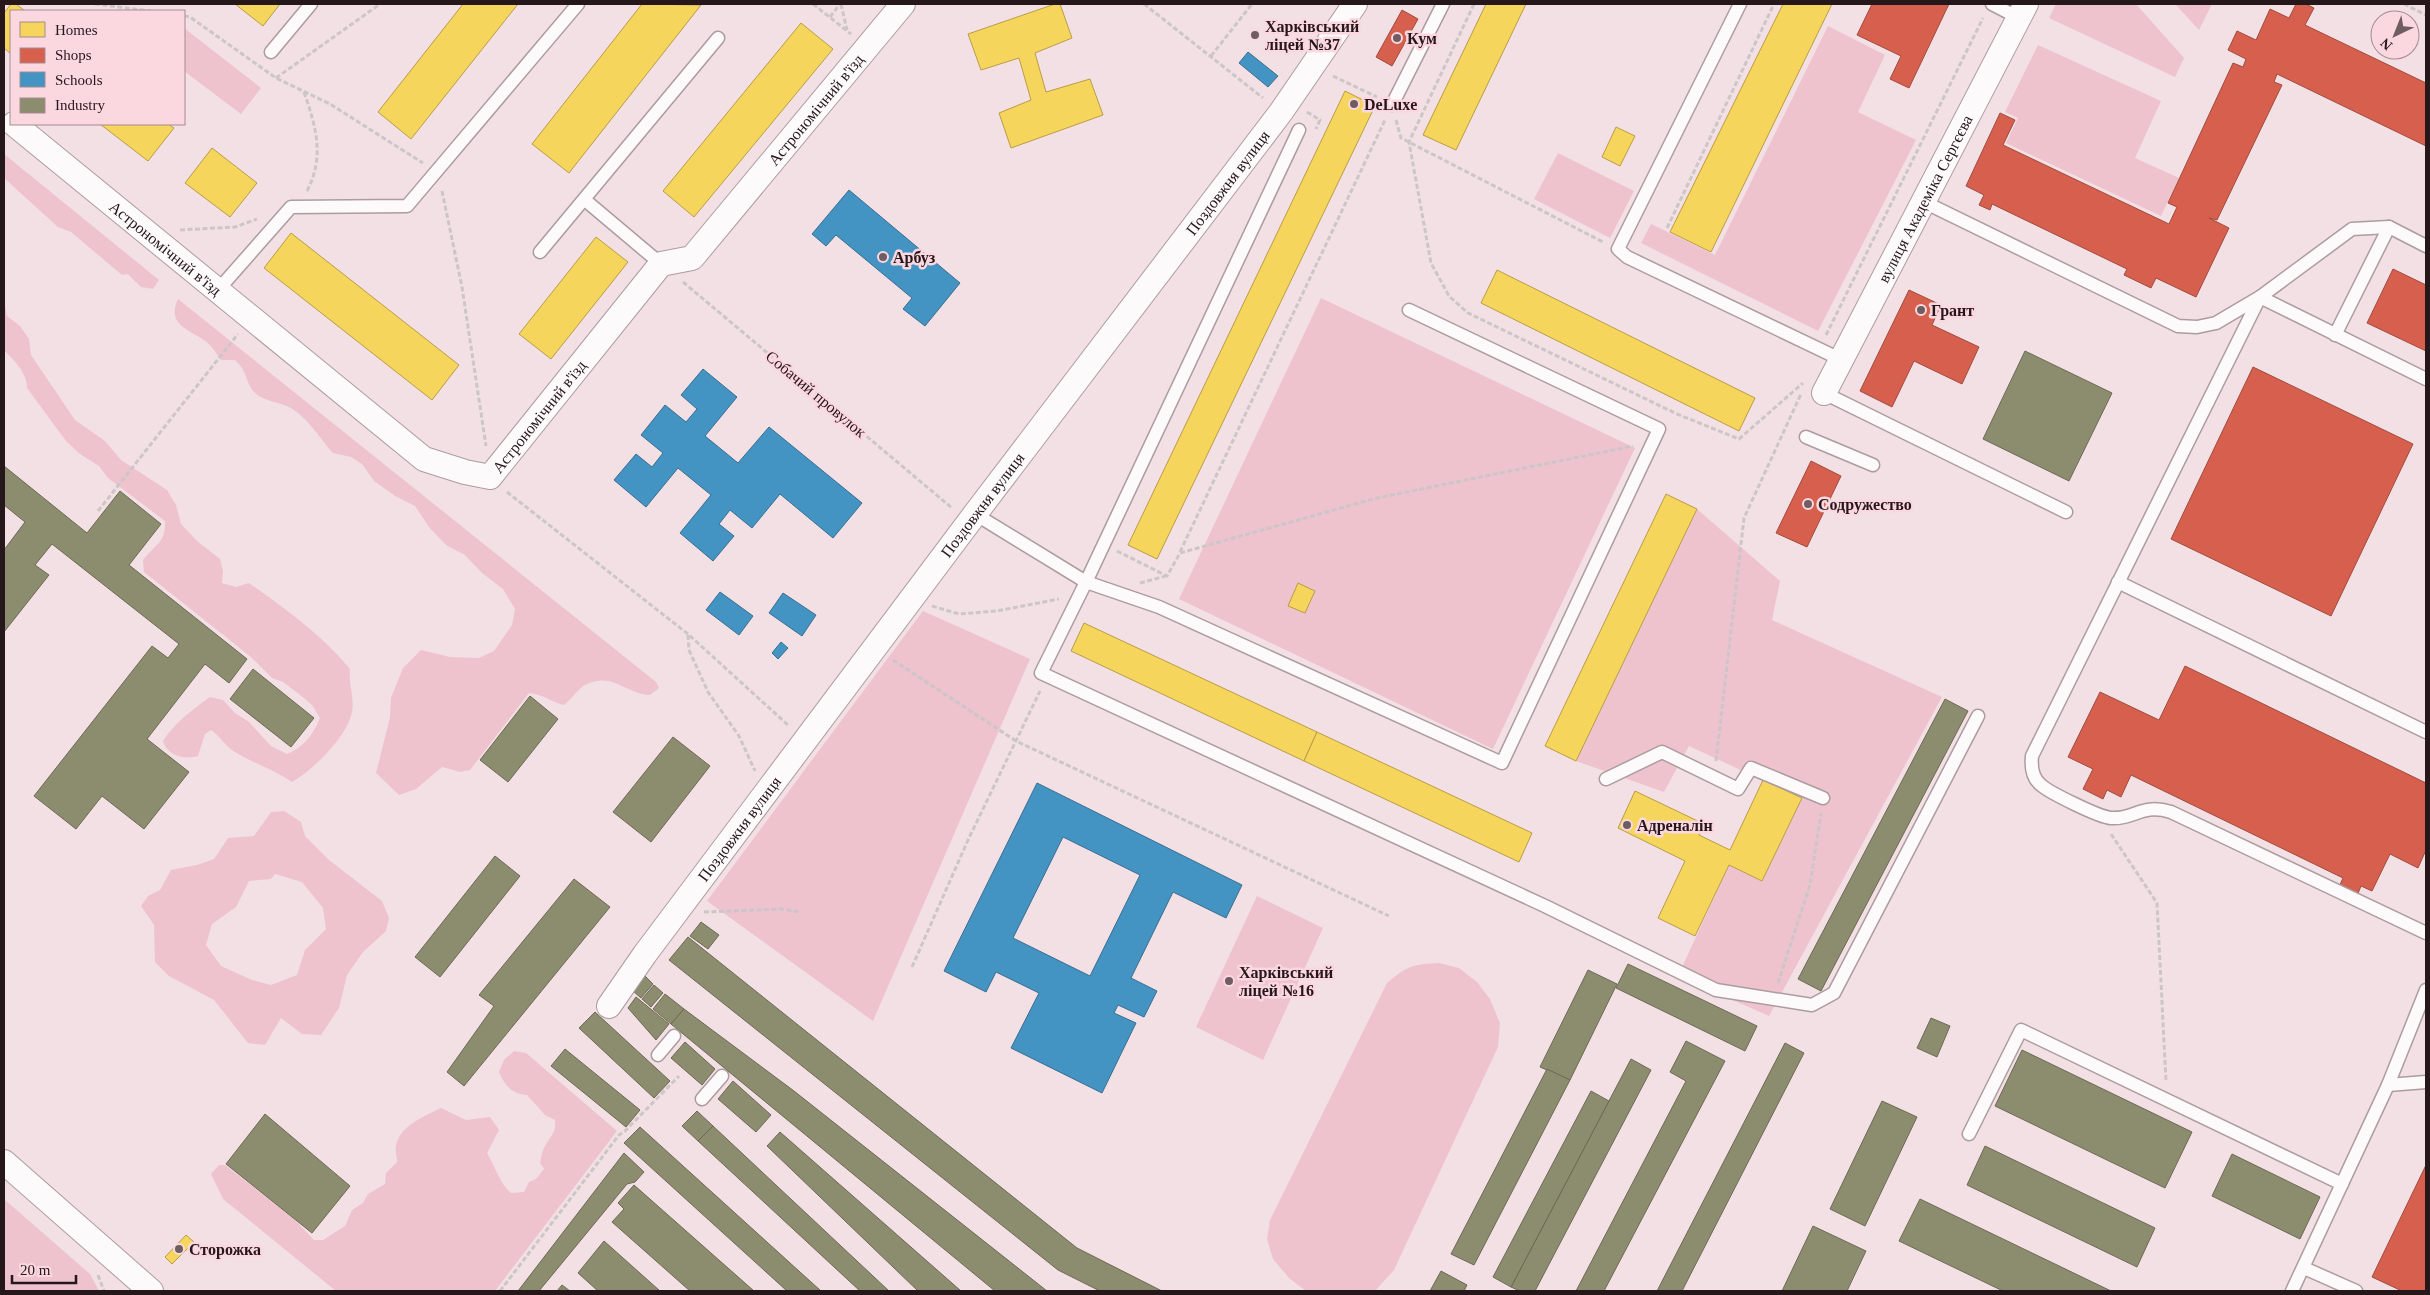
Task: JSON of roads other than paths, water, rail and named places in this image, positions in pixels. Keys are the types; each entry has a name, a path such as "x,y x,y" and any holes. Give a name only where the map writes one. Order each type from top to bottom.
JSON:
{"street":[{"name":"Астрономічний в'їзд","path":"15,125 424,459 465,472 490,477 662,264 692,258 903,4"},
{"name":"Поздовжня вулиця","path":"609,1006 645,954 974,514 1281,112 1355,4"},
{"name":"вулиця Академіка Сергєєва","path":"1816,386 1842,360 2023,11"},
{"path":"4,1162 151,1291"}],"lane":[{"path":"271,52 311,4"},
{"path":"218,290 291,207 407,206 578,4"},
{"path":"1392,105 1443,4"},
{"path":"1740,4 1618,249 1627,257 1842,360"},
{"path":"1989,8 2023,11"},
{"path":"540,252 718,38"},
{"path":"1299,130 1086,582 1040,673 1545,906 1716,990 1812,1005 1834,993 1978,716"},
{"path":"584,200 662,264"},
{"path":"1924,202 2178,326 2197,327 2216,323 2260,296 2352,229 2389,227 2426,246"},
{"path":"2335,335 2389,227"},
{"path":"2260,296 2426,379"},
{"path":"2260,296 2032,756 2033,771 2040,785 2100,816 2124,817 2147,808 2171,812 2426,932"},
{"path":"974,514 1086,582 1159,607 1502,762 1659,429 1409,310"},
{"path":"1816,386 2066,512"},
{"path":"1806,437 1873,465"},
{"path":"2118,582 2426,732"},
{"path":"1606,779 1662,752 1738,789 1751,768 1823,798"},
{"path":"2292,1291 2388,1085 2426,990"},
{"path":"1969,1134 2021,1030 2342,1184"},
{"path":"658,1055 674,1036"},
{"path":"702,1099 722,1076"},
{"path":"2388,1085 2426,1082"},
{"path":"2304,1268 2356,1291"}],"place":[{"name":"Харківський ліцей №37","path":"1255,35"},
{"name":"Кум","path":"1397,38"},
{"name":"DeLuxe","path":"1354,104"},
{"name":"Арбуз","path":"883,257"},
{"name":"Грант","path":"1921,310"},
{"name":"Содружество","path":"1808,504"},
{"name":"Адреналін","path":"1627,825"},
{"name":"Харківський ліцей №16","path":"1229,981"},
{"name":"Сторожка","path":"179,1249"}]}
